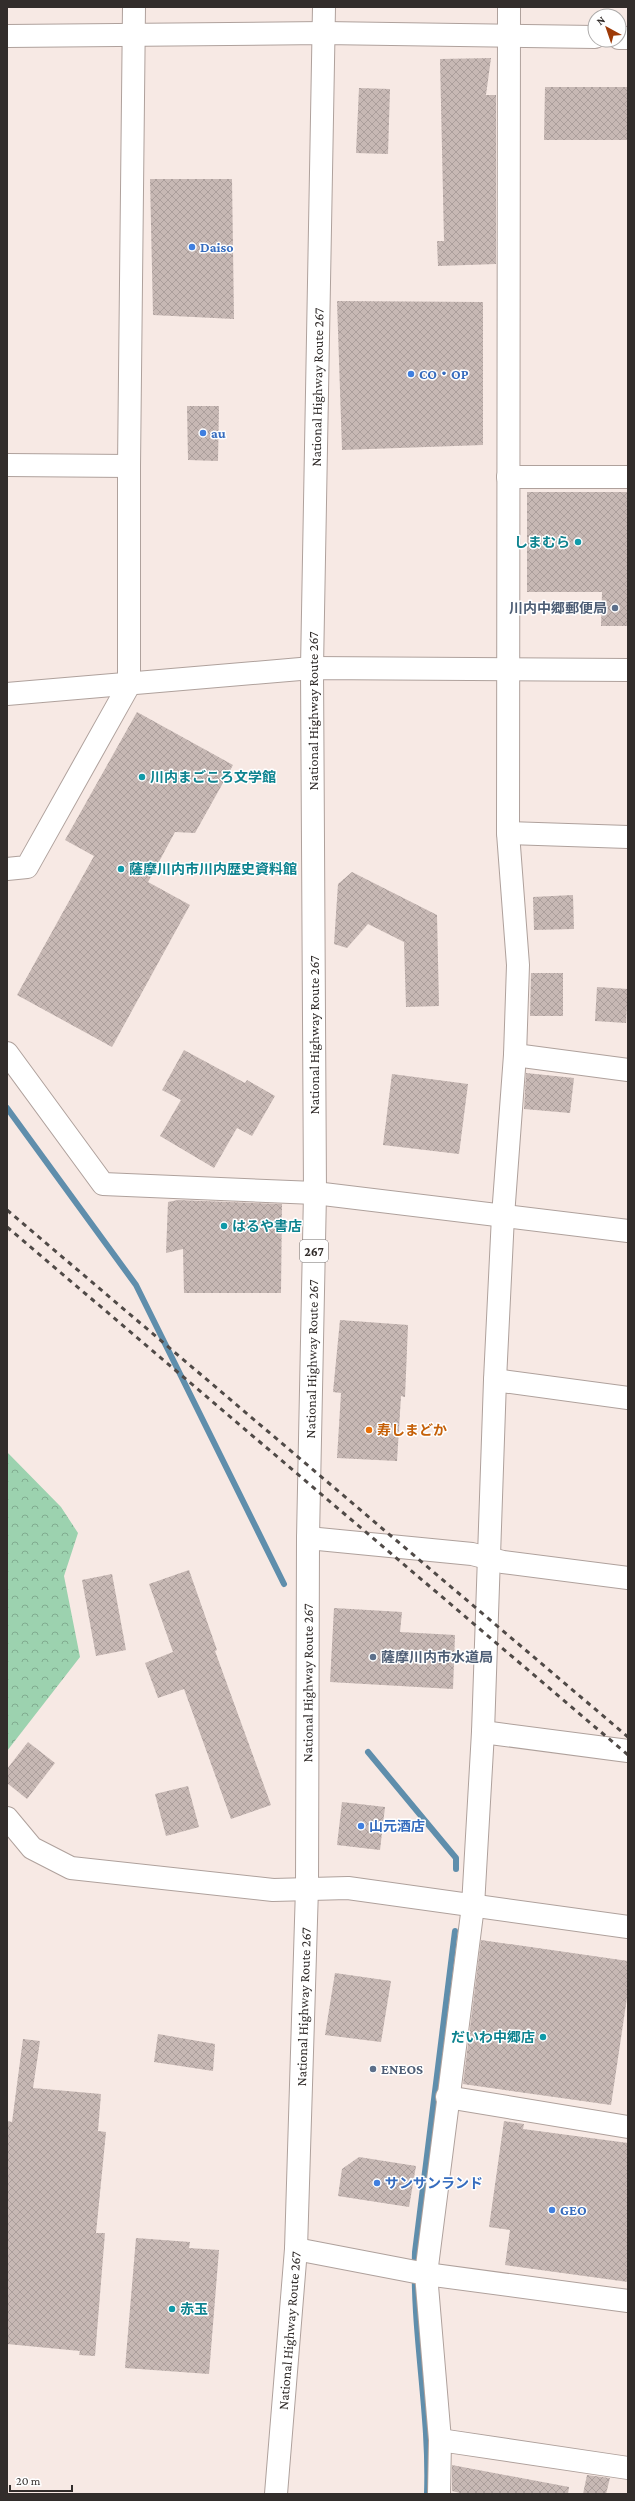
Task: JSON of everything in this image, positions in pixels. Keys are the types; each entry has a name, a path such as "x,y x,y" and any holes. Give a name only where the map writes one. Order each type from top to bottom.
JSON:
{"main road":[{"path":"7,869 27,867 129,685 129,466 134,7"},
{"name":"National Highway Route 267","path":"276,2494 296,2249 307,1888 308,1538 315,1193 312,668 324,7"},
{"path":"439,2494 440,2440 418,2273 447,2097 473,1906 483,1732 495,1380 503,1216 515,1055 518,965 508,833 506,670 509,7"},
{"path":"7,36 324,33 587,37"},
{"path":"7,465 129,466"},
{"path":"508,477 628,477"},
{"path":"7,694 129,685 312,668 628,670"},
{"path":"508,833 628,837"},
{"path":"7,1052 103,1184 315,1193 628,1231"},
{"path":"515,1055 628,1070"},
{"path":"495,1380 628,1398"},
{"path":"308,1538 472,1554 490,1558 628,1578"},
{"path":"483,1732 628,1751"},
{"path":"7,1818 32,1848 71,1868 272,1890 348,1888 628,1927"},
{"path":"447,2097 628,2127"},
{"path":"296,2249 418,2273 628,2301"},
{"path":"440,2440 628,2468"}],"green space":[{"path":"7,1452 61,1507 78,1533 64,1576 80,1657 7,1751"}],"building":[{"path":"491,58 486,95 496,95 496,264 438,266 437,241 444,241 440,59"},
{"path":"545,87 628,87 628,140 544,140"},
{"path":"359,88 390,89 388,154 356,153"},
{"name":"Daiso","path":"150,179 232,179 234,319 153,315"},
{"name":"CO・OP","path":"337,301 483,302 483,445 342,450"},
{"name":"au","path":"187,406 219,406 218,461 188,460"},
{"name":"しまむら","path":"527,492 628,492 628,626 601,626 602,592 527,592"},
{"name":"薩摩川内市川内歴史資料館","path":"137,712 233,765 195,833 175,832 148,882 190,905 112,1047 17,995 94,856 65,840"},
{"path":"352,872 437,915 439,1006 406,1007 404,942 368,924 347,948 334,944 338,884"},
{"path":"573,895 574,929 534,930 533,897"},
{"path":"531,973 563,973 563,1016 530,1016"},
{"path":"597,987 628,989 626,1023 595,1021"},
{"path":"184,1050 245,1083 247,1080 275,1096 252,1136 237,1128 214,1168 160,1136 181,1100 162,1090"},
{"path":"526,1073 574,1078 570,1113 524,1109"},
{"path":"392,1074 468,1084 459,1154 383,1145"},
{"name":"はるや書店","path":"178,1200 282,1204 281,1293 184,1293 183,1249 166,1253 168,1202"},
{"path":"340,1320 408,1325 405,1397 401,1396 397,1461 337,1458 341,1393 333,1392"},
{"path":"189,1570 217,1650 215,1651 271,1805 231,1819 184,1689 158,1698 145,1663 173,1652 149,1584"},
{"path":"112,1574 126,1650 96,1656 82,1580"},
{"path":"334,1608 402,1612 400,1632 455,1635 453,1689 330,1682"},
{"path":"28,1742 55,1763 27,1799 7,1783 7,1769"},
{"path":"188,1786 199,1827 166,1836 155,1794"},
{"name":"山元酒店","path":"342,1802 385,1807 380,1850 337,1845"},
{"name":"だいわ中郷店","path":"481,1940 628,1961 628,1991 611,2105 463,2084"},
{"path":"335,1973 391,1981 381,2042 325,2035"},
{"path":"158,2034 215,2044 213,2071 154,2062"},
{"path":"23,2039 40,2041 33,2088 101,2094 98,2131 106,2132 96,2233 105,2233 95,2356 79,2355 80,2351 7,2344 7,2121 12,2122"},
{"path":"504,2121 524,2124 523,2129 628,2143 628,2282 505,2265 510,2230 489,2227"},
{"name":"サンサンランド","path":"359,2157 416,2166 409,2207 338,2196 342,2169"},
{"name":"赤玉","path":"136,2238 190,2242 189,2248 219,2250 209,2374 125,2368"},
{"path":"452,2465 569,2487 568,2494 464,2494 452,2491"},
{"path":"587,2475 610,2478 606,2494 583,2494"}],"waterway":[{"path":"7,1108 136,1285 284,1584"},
{"path":"368,1752 456,1858 456,1869"},
{"path":"427,2494 426,2433 416,2313 415,2252 455,1931"}],"railway":[{"path":"7,1210 628,1737"},
{"path":"7,1227 628,1755"}],"place":[{"name":"Daiso","path":"192,247"},
{"name":"CO・OP","path":"411,374"},
{"name":"au","path":"203,433"},
{"name":"しまむら","path":"578,542"},
{"name":"川内中郷郵便局","path":"615,608"},
{"name":"川内まごころ文学館","path":"142,777"},
{"name":"薩摩川内市川内歴史資料館","path":"121,869"},
{"name":"はるや書店","path":"224,1226"},
{"name":"寿しまどか","path":"369,1430"},
{"name":"薩摩川内市水道局","path":"373,1657"},
{"name":"山元酒店","path":"361,1826"},
{"name":"だいわ中郷店","path":"543,2037"},
{"name":"ENEOS","path":"373,2069"},
{"name":"サンサンランド","path":"377,2183"},
{"name":"GEO","path":"552,2210"},
{"name":"赤玉","path":"172,2309"}]}
